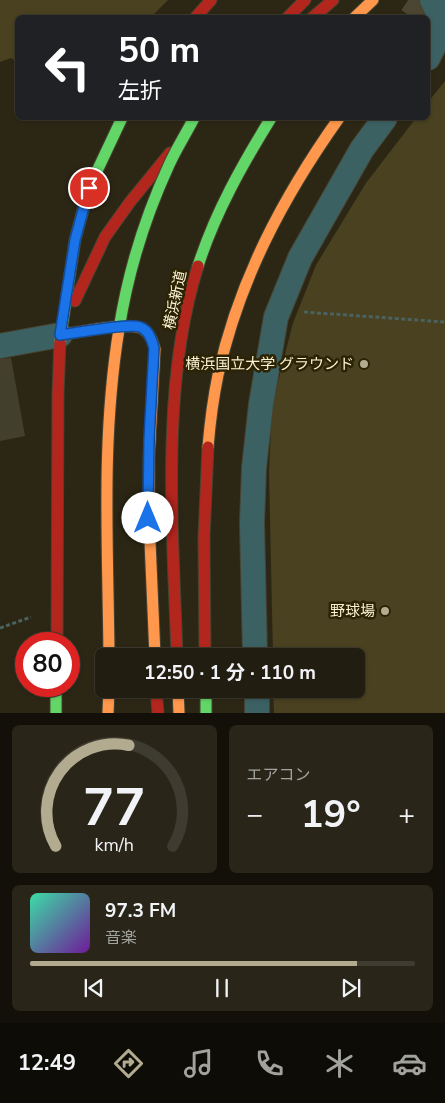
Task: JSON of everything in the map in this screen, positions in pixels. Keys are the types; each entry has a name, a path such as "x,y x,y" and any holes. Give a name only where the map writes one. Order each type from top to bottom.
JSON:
{"main road":[{"path":"198,15 211,0"},
{"path":"290,15 305,0"},
{"path":"316,15 333,0"},
{"path":"357,15 373,0"},
{"path":"57,632 60,335 75,240 89,188 121,120"},
{"path":"109,648 106,515 107,450 112,365 116,335 129,276 151,207 172,157 193,120"},
{"path":"60,335 106,237 130,202 170,154 205,120"},
{"name":"横浜新道","path":"178,648 172,457 184,320 196,270 211,227 237,174 270,120"},
{"path":"205,648 204,499 211,416 226,340 250,269 285,199 322,141 338,120"},
{"path":"60,335 127,326 141,327 151,336 154,348 148,518 155,648"},
{"path":"56,697 56,713"},
{"path":"108,713 109,698"},
{"path":"157,698 158,713"},
{"path":"178,698 179,713"},
{"path":"206,698 206,713"}],"street":[{"path":"430,54 436,40 440,17 432,0"},
{"path":"430,61 445,44"},
{"path":"256,648 252,523 254,468 261,404 276,317 300,258 362,149 384,120"},
{"path":"0,346 60,335"},
{"path":"257,698 258,713"}],"path":[{"path":"302,312 445,322"},
{"path":"0,628 13,623"}],"shaded area":[{"path":"0,0 168,0 153,15 15,15 15,61 11,58 0,62"},
{"name":"横浜国立大学 グラウンド","path":"445,81 445,713 274,713 273,698 365,698 365,648 273,648 269,472 272,405 293,323 316,265 366,183 414,120 430,120 430,100"}],"building":[{"path":"11,358 25,436 0,441 0,359"}],"tunnel":[{"path":"415,15 425,0"}],"traffic: fast":[{"path":"60,341 75,240 89,188 121,120"},
{"path":"119,329 132,266 152,205 169,165 193,120"},
{"path":"198,266 212,227 230,190 270,120"},
{"path":"56,697 56,713"},
{"path":"206,698 206,713"}],"traffic: slow":[{"path":"357,15 373,0"},
{"path":"208,447 218,375 227,340 251,273 265,240 299,178 338,120"},
{"path":"60,335 116,327 137,327 148,333 155,349 149,458 149,518 155,648"},
{"path":"109,648 108,452 113,370 119,329"},
{"path":"108,713 109,698"},
{"path":"178,698 179,713"}],"traffic: jam":[{"path":"198,15 211,0"},
{"path":"290,15 305,0"},
{"path":"316,15 333,0"},
{"path":"75,301 105,237 130,202 170,153"},
{"path":"177,648 172,509 174,409 178,360 186,312 198,266"},
{"path":"57,632 60,341"},
{"path":"205,648 204,537 208,447"},
{"path":"157,698 158,713"}],"place":[{"name":"横浜国立大学 グラウンド","path":"364,364"},
{"name":"野球場","path":"385,611"}],"route":[{"path":"89,188 75,240 60,335 127,326 141,327 151,336 154,348 149,440 148,518"}]}
